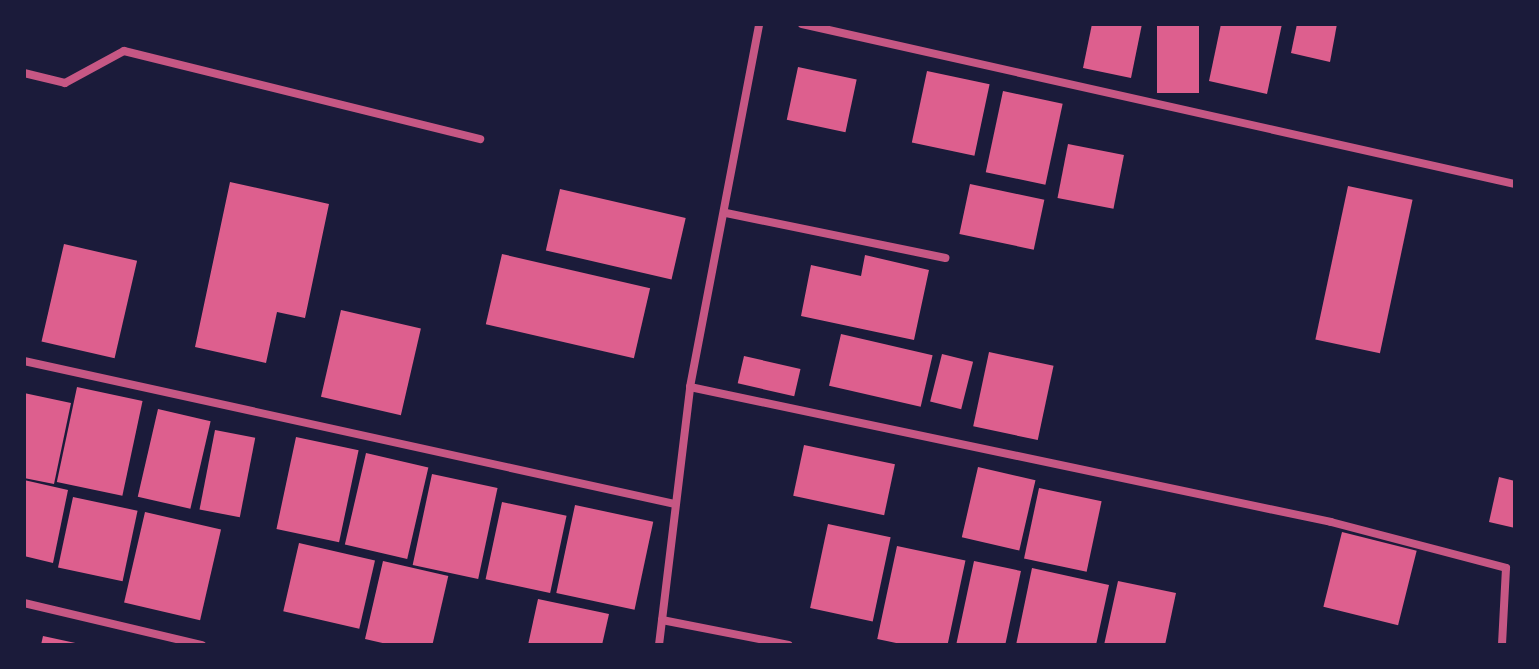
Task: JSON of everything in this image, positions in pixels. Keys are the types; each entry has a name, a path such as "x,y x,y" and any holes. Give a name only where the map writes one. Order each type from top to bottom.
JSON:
{"street":[{"path":"659,645 690,387 726,213 759,24"},
{"path":"802,24 1515,184"},
{"path":"24,73 65,83 124,51 480,139"},
{"path":"726,213 945,258"},
{"path":"24,361 675,504"},
{"path":"690,387 1331,522 1506,568 1502,645"},
{"path":"24,603 202,645"},
{"path":"662,620 789,645"}],"building":[{"path":"1092,24 1142,24 1131,78 1083,68"},
{"path":"1157,24 1199,24 1199,93 1157,93"},
{"path":"1221,24 1282,24 1267,94 1209,81"},
{"path":"1297,24 1337,24 1330,62 1291,53"},
{"path":"798,67 857,79 845,132 787,120"},
{"path":"927,71 990,84 974,156 912,142"},
{"path":"1003,91 1063,104 1045,185 986,172"},
{"path":"1068,144 1124,155 1113,209 1058,198"},
{"path":"230,182 329,204 305,318 277,312 266,363 195,347"},
{"path":"970,184 1044,200 1034,250 959,234"},
{"path":"1348,186 1413,200 1380,353 1315,340"},
{"path":"560,189 686,218 672,279 546,250"},
{"path":"64,244 137,261 115,358 42,341"},
{"path":"502,254 650,288 634,358 486,324"},
{"path":"865,255 929,270 914,340 801,316 811,265 861,276"},
{"path":"341,310 421,328 401,415 321,397"},
{"path":"841,334 933,355 921,407 829,386"},
{"path":"989,352 1054,366 1038,440 973,426"},
{"path":"942,354 973,362 961,409 930,402"},
{"path":"744,356 801,369 794,396 738,383"},
{"path":"77,387 143,401 122,496 57,482"},
{"path":"24,393 71,403 54,484 24,478"},
{"path":"158,409 211,421 190,509 138,497"},
{"path":"215,430 255,438 240,517 200,510"},
{"path":"296,437 359,450 339,542 276,529"},
{"path":"804,445 895,464 884,515 793,496"},
{"path":"366,453 428,467 407,559 345,545"},
{"path":"978,467 1035,480 1019,550 962,537"},
{"path":"432,474 498,488 478,579 413,565"},
{"path":"1499,477 1515,481 1515,528 1489,522"},
{"path":"24,480 68,490 53,563 24,556"},
{"path":"1039,488 1102,501 1087,572 1024,558"},
{"path":"73,497 138,511 123,581 58,567"},
{"path":"502,502 567,516 550,593 486,579"},
{"path":"575,505 653,522 635,610 556,593"},
{"path":"145,512 221,530 200,620 124,603"},
{"path":"828,524 891,537 873,621 810,608"},
{"path":"1342,532 1417,551 1398,625 1323,607"},
{"path":"299,543 375,561 359,629 283,611"},
{"path":"897,546 965,561 948,645 906,645 877,639"},
{"path":"383,561 448,576 432,645 391,645 365,639"},
{"path":"974,561 1021,571 1005,645 956,645"},
{"path":"1032,568 1109,585 1096,645 1016,645"},
{"path":"1118,581 1176,593 1165,645 1104,645"},
{"path":"538,599 609,614 602,645 528,645"},
{"path":"43,636 80,644 80,645 41,645"}]}
